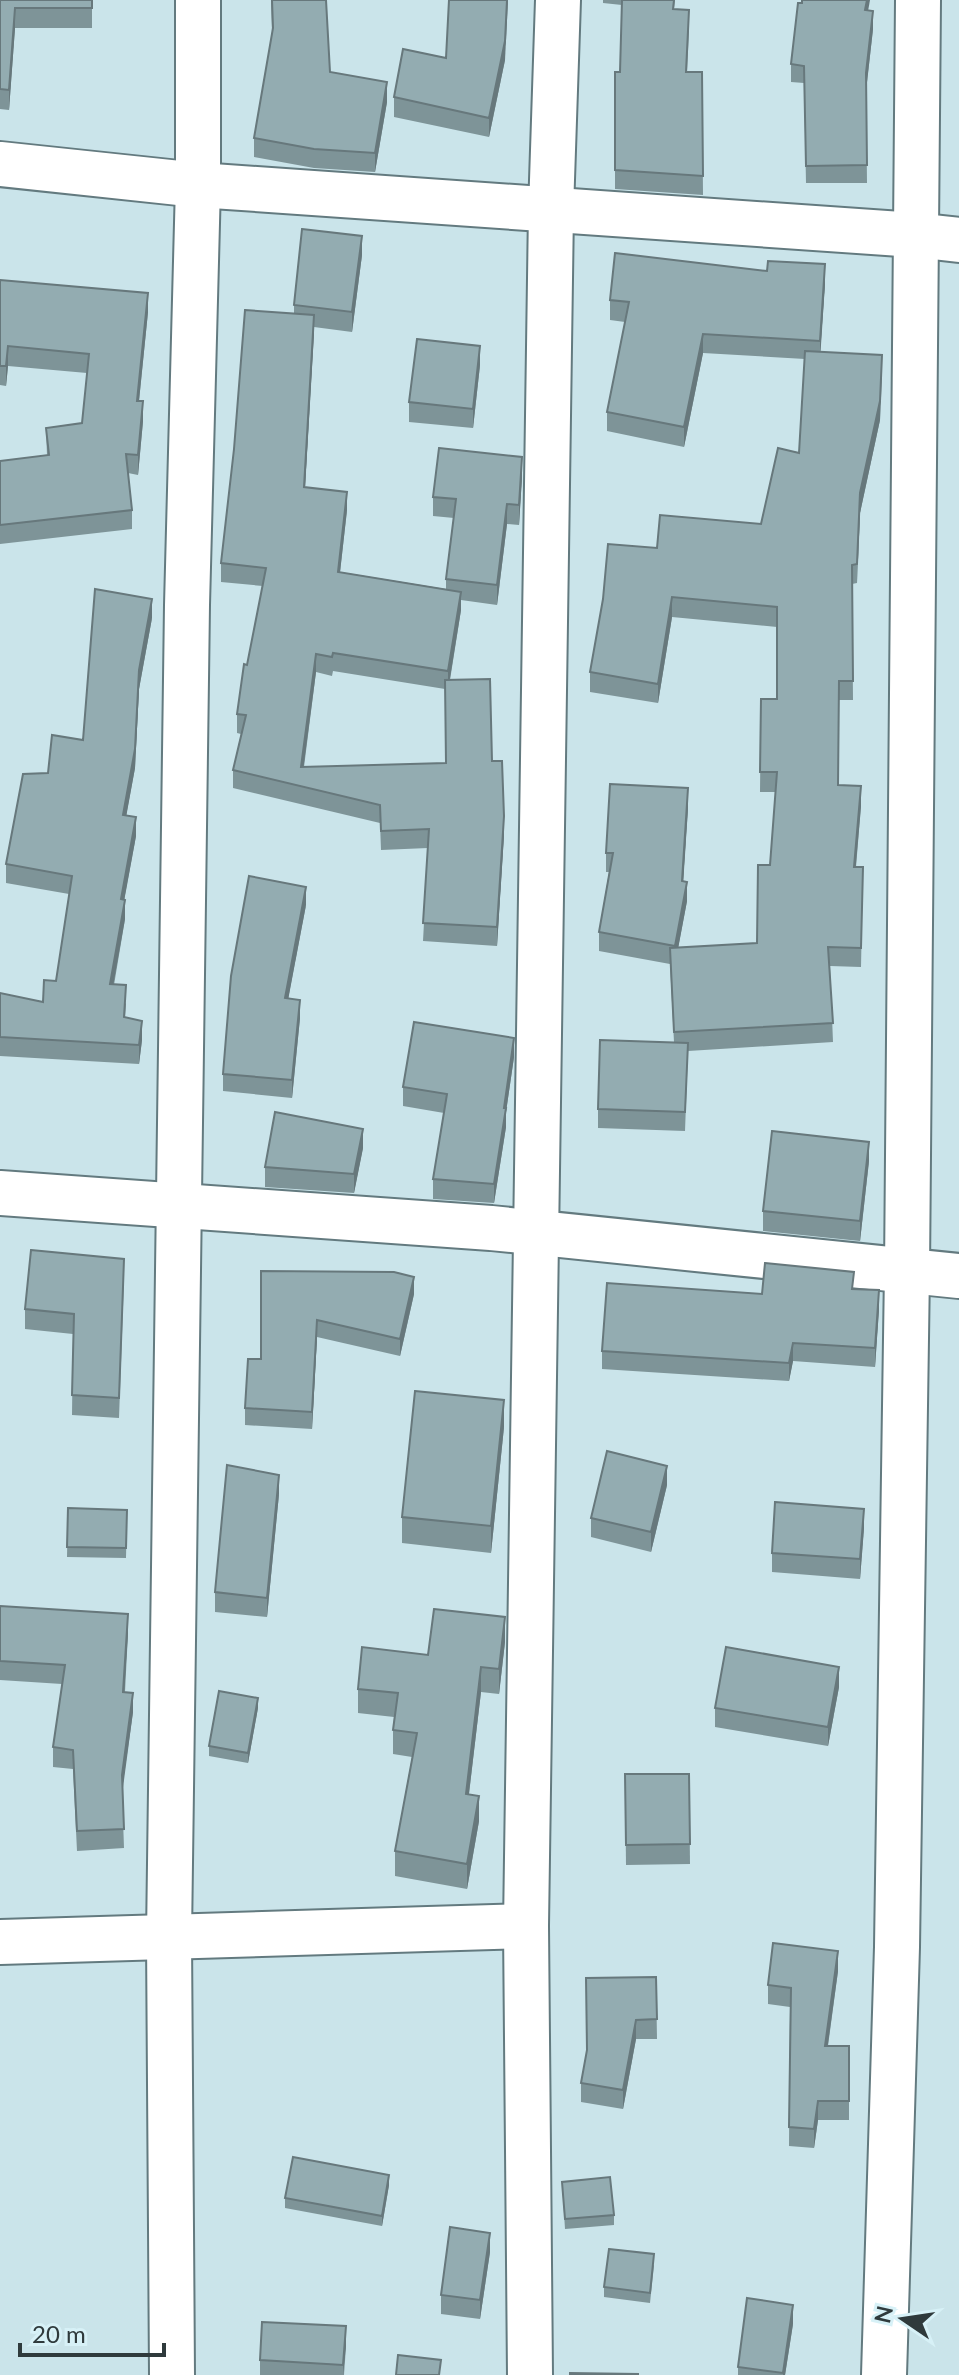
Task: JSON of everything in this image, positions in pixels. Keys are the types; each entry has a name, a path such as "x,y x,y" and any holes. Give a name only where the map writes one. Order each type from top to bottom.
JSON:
{"street":[{"path":"172,2375 169,1937 187,605 198,185 198,0"},
{"path":"530,2375 526,1926 551,210 558,0"},
{"path":"884,2375 897,1932 907,1271 918,0"},
{"path":"0,164 198,185 959,240"},
{"path":"0,1193 538,1233 959,1276"},
{"path":"0,1942 526,1926"}],"building":[{"path":"0,0 92,0 92,8 15,8 9,90 0,89"},
{"path":"272,0 326,0 330,72 387,82 375,153 314,149 254,138 273,28"},
{"path":"449,0 507,0 505,41 489,118 394,97 403,49 446,58"},
{"path":"622,0 674,0 673,9 689,10 686,72 702,72 703,176 615,170 615,72 620,72"},
{"path":"802,0 867,0 865,10 873,11 866,73 867,165 806,166 804,66 791,64 798,3"},
{"path":"302,229 362,236 352,312 294,305"},
{"path":"615,253 767,271 768,261 825,264 820,341 703,334 684,427 607,412 629,302 610,300"},
{"path":"0,280 148,293 137,401 143,401 138,455 126,454 132,510 0,525 0,461 49,455 46,428 82,423 89,354 8,346 6,366 0,366"},
{"path":"245,310 314,315 304,487 347,492 338,572 461,592 448,671 333,653 332,657 316,654 301,767 446,763 445,680 490,679 492,761 502,761 504,816 497,927 423,923 429,829 381,831 380,805 233,770 246,715 237,714 244,664 247,665 266,568 221,563"},
{"path":"417,339 480,346 473,409 409,402"},
{"path":"805,351 882,355 880,401 860,493 857,564 852,565 853,681 839,681 838,785 861,786 854,867 863,867 861,948 828,947 833,1023 674,1032 670,948 757,943 758,865 770,865 777,772 760,772 761,699 777,699 777,607 672,597 658,684 590,672 603,599 608,544 657,548 660,515 761,524 778,448 799,453"},
{"path":"439,448 522,457 519,505 507,504 497,585 446,579 456,499 433,497"},
{"path":"95,589 152,599 139,670 135,749 123,815 136,817 110,984 126,985 124,1017 142,1021 139,1045 0,1037 0,993 43,1002 44,980 56,981 72,876 6,864 23,774 48,773 52,735 83,740"},
{"path":"610,784 688,788 682,881 687,882 675,946 599,932 613,853 606,853"},
{"path":"249,876 306,887 285,998 300,1000 292,1080 223,1074 231,976"},
{"path":"414,1022 514,1038 494,1184 433,1179 447,1094 403,1087"},
{"path":"600,1040 688,1043 685,1112 598,1109"},
{"path":"275,1112 363,1129 354,1174 265,1167"},
{"path":"772,1131 869,1142 860,1221 763,1211"},
{"path":"31,1250 124,1259 119,1398 72,1395 74,1314 25,1309"},
{"path":"765,1263 854,1272 852,1289 879,1290 875,1348 793,1343 789,1363 602,1351 607,1283 762,1294"},
{"path":"261,1271 394,1272 414,1277 400,1339 317,1320 312,1412 245,1408 248,1359 261,1359"},
{"path":"415,1391 504,1400 491,1526 402,1517"},
{"path":"607,1451 667,1466 651,1532 591,1518"},
{"path":"227,1465 279,1475 267,1598 215,1592"},
{"path":"775,1502 864,1509 860,1559 772,1553"},
{"path":"68,1508 127,1510 126,1548 67,1547"},
{"path":"0,1606 128,1614 123,1692 133,1693 122,1775 124,1829 77,1831 73,1750 53,1747 65,1665 0,1661"},
{"path":"434,1609 505,1617 499,1669 481,1667 466,1794 479,1796 467,1864 395,1851 417,1733 393,1730 398,1693 358,1689 362,1647 428,1655"},
{"path":"726,1647 839,1667 828,1727 715,1708"},
{"path":"219,1691 258,1698 248,1753 209,1746"},
{"path":"625,1774 689,1774 690,1844 626,1845"},
{"path":"773,1943 838,1951 825,2046 849,2046 849,2101 818,2101 814,2129 789,2127 791,1988 768,1985"},
{"path":"656,1977 657,2019 636,2020 623,2090 581,2083 587,2050 586,1978"},
{"path":"293,2157 389,2175 382,2216 285,2198"},
{"path":"610,2177 614,2215 565,2219 562,2182"},
{"path":"450,2227 490,2233 480,2300 441,2295"},
{"path":"609,2249 654,2254 650,2293 604,2287"},
{"path":"747,2298 793,2305 783,2373 738,2367"},
{"path":"262,2322 346,2326 343,2365 260,2360"},
{"path":"398,2355 441,2360 439,2375 396,2375"},
{"path":"638,2374 638,2375 570,2375"}]}
